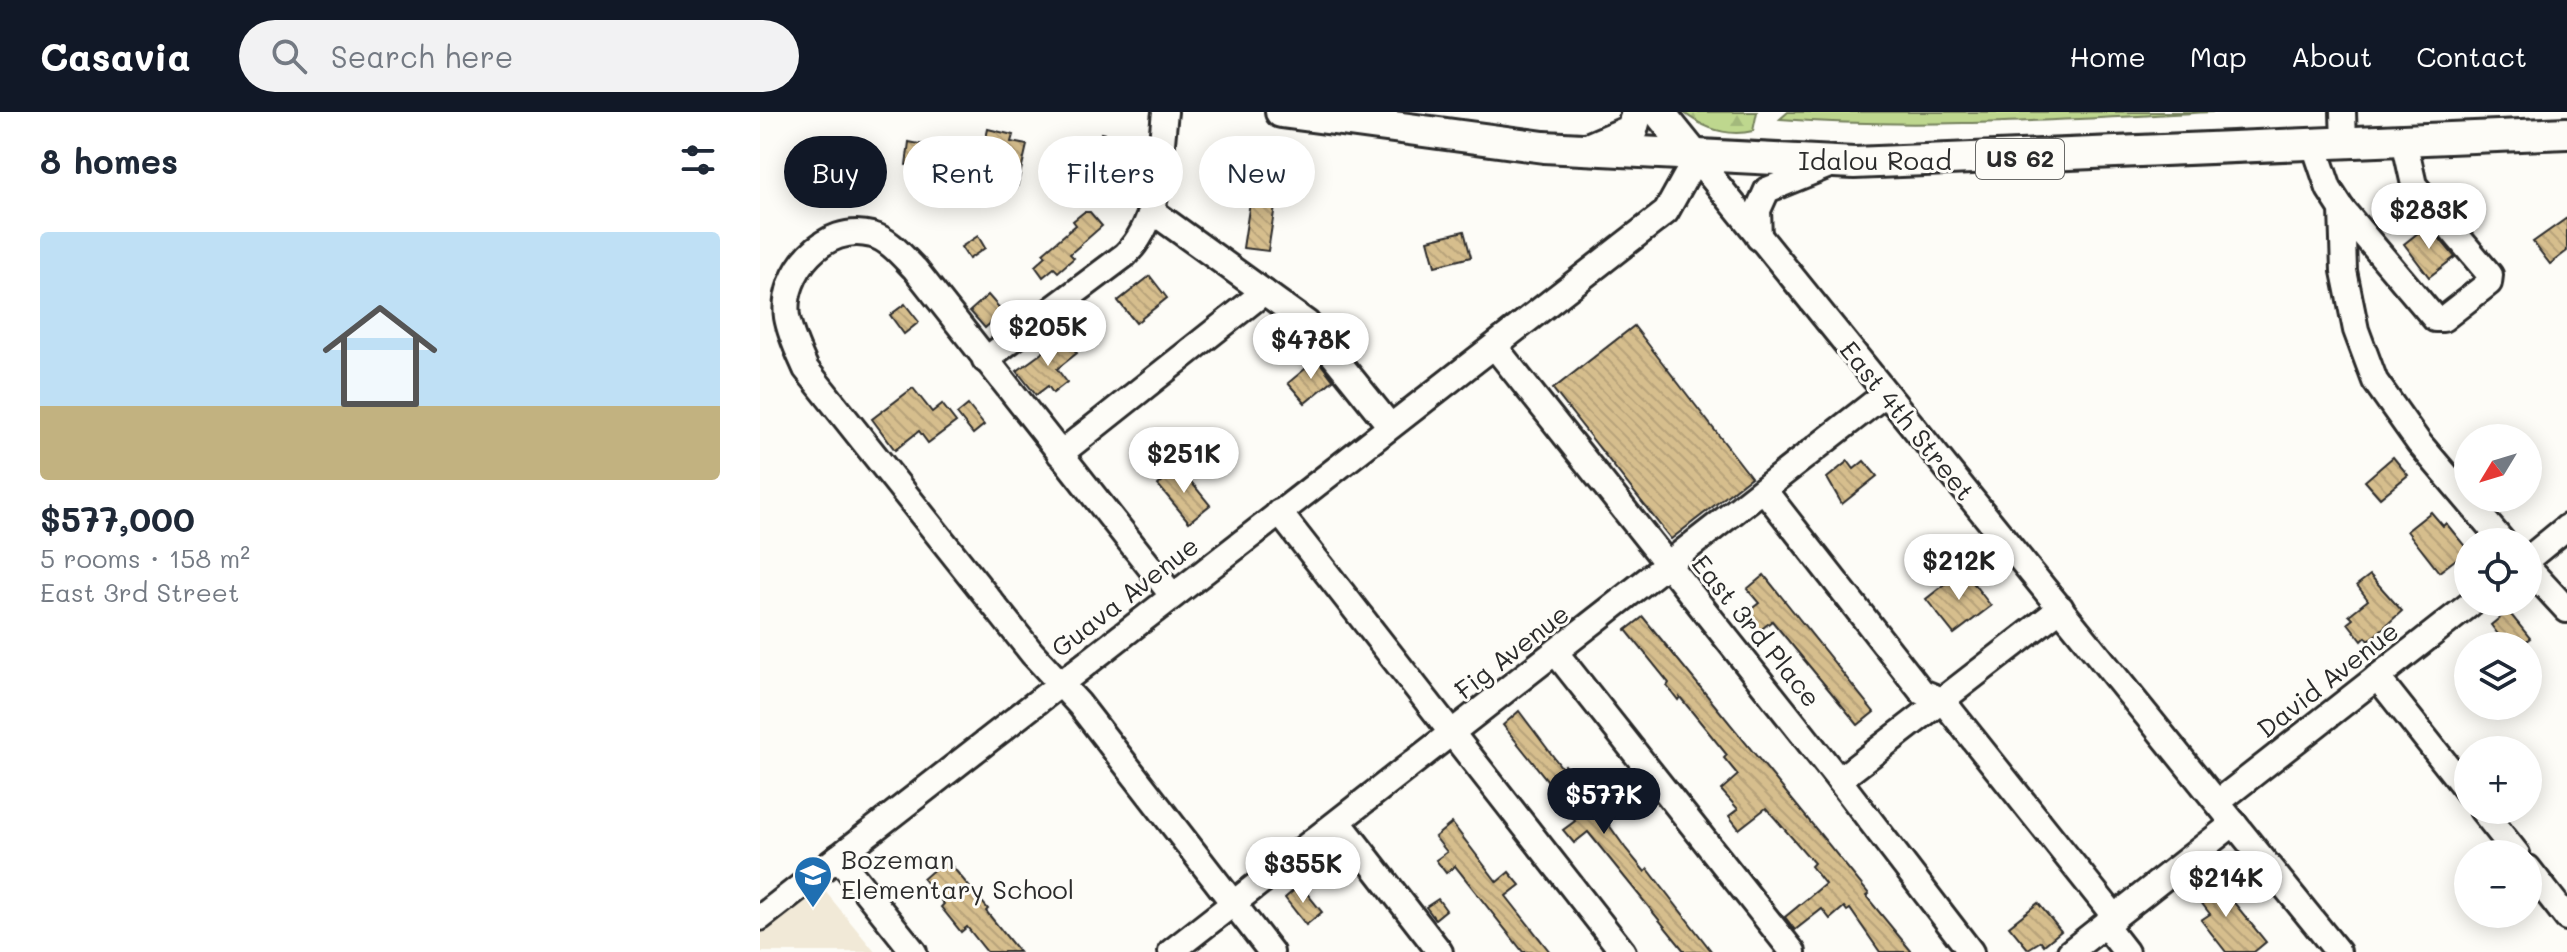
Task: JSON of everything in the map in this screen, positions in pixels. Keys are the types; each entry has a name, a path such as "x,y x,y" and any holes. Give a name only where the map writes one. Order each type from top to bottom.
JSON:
{"main road":[{"name":"Idalou Road","path":"1281,112 1584,150 1834,163 1999,160 2567,133"},
{"path":"1584,150 1632,130 1637,112"},
{"name":"East 4th Street","path":"1659,112 1696,158"}],"street":[{"path":"985,360 1125,255 1140,238 1152,211 1165,112"},
{"path":"2343,112 2329,144 2329,189 2342,209 2435,319 2443,319 2489,283 2490,275 2414,185 2404,140"},
{"name":"East 4th Street","path":"1696,158 2338,952"},
{"name":"Guava Avenue","path":"760,918 1666,212 1696,158"},
{"path":"1759,238 1758,210 1767,190 1834,163"},
{"path":"2342,209 2344,271 2365,357 2388,403 2491,528"},
{"path":"1152,211 1307,323 1390,426"},
{"path":"1172,595 915,269 891,245 872,235 850,234 831,240 811,252 798,270 789,292 787,316 806,369 1032,653 1061,682 1271,952"},
{"path":"1060,454 1264,292"},
{"name":"East 3rd Place","path":"1495,347 1839,780 1971,952"},
{"name":"Fig Avenue","path":"1171,952 1885,394"},
{"path":"1764,490 1922,692 1942,700 2110,921 2126,952"},
{"path":"1279,512 1623,952"},
{"path":"2542,548 2567,527"},
{"path":"2542,583 2567,610"},
{"path":"1839,780 2061,608"},
{"name":"David Avenue","path":"2218,802 2455,616"},
{"path":"1556,653 1793,952"},
{"path":"2377,677 2454,774"},
{"path":"1339,822 1440,952"},
{"path":"2070,952 2234,823"},
{"path":"2493,824 2506,840"},
{"path":"838,857 914,952"},
{"path":"2542,886 2567,918"}],"shaded area":[{"name":"Bozeman Elementary School","path":"820,885 875,952 760,952 760,928"}],"green space":[{"path":"1683,112 1757,112 1753,131 1734,133 1707,127"},
{"path":"1788,112 2213,112 1888,124 1780,119"}],"building":[{"path":"988,129 1013,135 1013,136 986,136"},
{"path":"1022,144 1027,145 1022,166"},
{"path":"1249,208 1275,208 1268,251 1243,248"},
{"path":"1084,212 1090,212 1102,226 1070,254 1074,258 1058,272 1054,268 1043,277 1035,266 1046,256 1043,253 1076,225 1073,221"},
{"path":"2567,218 2567,251 2550,264 2533,242"},
{"path":"2428,225 2455,257 2429,277 2404,244"},
{"path":"1464,231 1471,257 1435,266 1428,240"},
{"path":"978,236 985,248 969,259 961,247"},
{"path":"1150,276 1167,298 1136,323 1118,301"},
{"path":"988,295 1003,312 985,328 970,311"},
{"path":"905,304 919,322 904,334 890,315"},
{"path":"1634,326 1751,477 1671,539 1553,389"},
{"path":"1064,337 1077,353 1057,369 1067,382 1053,393 1048,386 1036,395 1017,371"},
{"path":"1317,359 1333,380 1305,403 1288,383"},
{"path":"913,388 932,412 942,404 956,422 928,443 919,431 895,450 872,419"},
{"path":"968,405 984,425 973,434 957,414"},
{"path":"2393,457 2408,475 2380,498 2365,481"},
{"path":"1848,461 1854,469 1864,461 1877,476 1842,504 1827,478"},
{"path":"1179,467 1210,505 1189,522 1158,485"},
{"path":"2431,512 2454,533 2454,561 2439,572 2407,531"},
{"path":"1963,570 1991,606 1954,634 1926,599"},
{"path":"1764,575 1874,712 1858,725 1772,621 1759,631 1745,614 1759,603 1747,589"},
{"path":"2370,575 2402,611 2369,641 2366,637 2362,641 2348,623 2353,619 2349,615 2368,600 2357,585"},
{"path":"2502,616 2512,616 2525,632 2496,632 2491,625"},
{"path":"1643,617 1869,894 1866,896 1912,952 1880,952 1850,909 1847,911 1844,907 1830,919 1822,909 1795,930 1785,917 1825,884 1811,866 1814,863 1766,808 1739,829 1729,816 1738,809 1721,790 1738,775 1724,758 1727,755 1680,697 1678,700 1667,686 1669,683 1626,630"},
{"path":"1519,711 1562,768 1565,765 1575,777 1626,849 1645,872 1648,869 1712,952 1685,952 1588,832 1574,843 1563,830 1575,821 1572,817 1575,815 1503,725"},
{"path":"1452,823 1497,882 1509,872 1520,885 1506,896 1550,952 1523,952 1455,866 1446,873 1436,860 1447,852 1435,837"},
{"path":"946,859 1019,952 987,952 967,927 961,932 941,907 944,904 923,879"},
{"path":"2210,873 2266,942 2254,952 2226,952 2201,920 2210,914 2190,888"},
{"path":"1300,885 1322,912 1306,925 1285,898"},
{"path":"1438,899 1446,910 1435,919 1426,907"},
{"path":"2038,903 2061,931 2044,945 2041,941 2028,949 2009,926"}],"place":[{"name":"Bozeman Elementary School","path":"813,909"}]}
